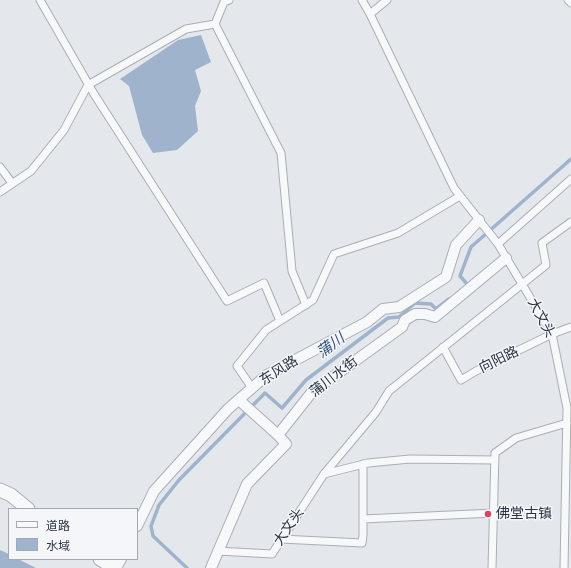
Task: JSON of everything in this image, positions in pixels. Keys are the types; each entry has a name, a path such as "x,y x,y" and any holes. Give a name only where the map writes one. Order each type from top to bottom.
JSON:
{"street":[{"name":"东风路","path":"138,524 154,491 228,409 241,402 252,388 267,375 367,322 383,309 399,307 446,277 456,245 481,222"},
{"name":"蒲川水街","path":"278,435 312,392 402,328 405,320 415,314 425,314 435,317 506,258"},
{"path":"211,568 247,484 286,444 241,402"},
{"path":"0,490 11,495 27,508"},
{"path":"102,560 116,568"}],"lane":[{"path":"40,0 88,85 227,301 264,283 280,321"},
{"path":"229,0 224,2 215,24 282,153 292,271 306,305"},
{"name":"大文头","path":"362,0 454,188 496,241 552,334 569,408 567,423 564,568"},
{"path":"370,14 387,0"},
{"path":"568,0 571,3"},
{"path":"0,192 31,171 64,130 88,85 186,29 215,24"},
{"path":"0,167 12,183"},
{"path":"496,241 571,179"},
{"path":"252,388 237,366 266,330 313,300 334,254 398,233 460,196"},
{"name":"大文头","path":"217,552 272,554 324,474 376,412 389,391 546,265 542,243 571,222"},
{"name":"向阳路","path":"443,347 461,380 476,371 552,334 571,327"},
{"path":"492,568 495,452 516,438 567,423"},
{"path":"324,474 363,464 410,459 495,460"},
{"path":"281,539 362,543 363,464"},
{"path":"363,519 494,514"}],"water":[{"path":"201,35 211,62 195,70 201,91 195,106 198,131 177,150 153,153 142,135 129,86 120,79 178,40"},
{"path":"0,550 8,554 8,560 20,560 36,568 0,568"}],"waterway":[{"name":"蒲川","path":"465,287 468,285 460,276 471,247 571,159"},
{"name":"蒲川","path":"187,568 153,536 151,526 159,505 179,480 265,393 282,408 306,380 388,318 399,317 415,303 431,304 436,309 449,299"}],"place":[{"name":"佛堂古镇","path":"488,514"}]}
